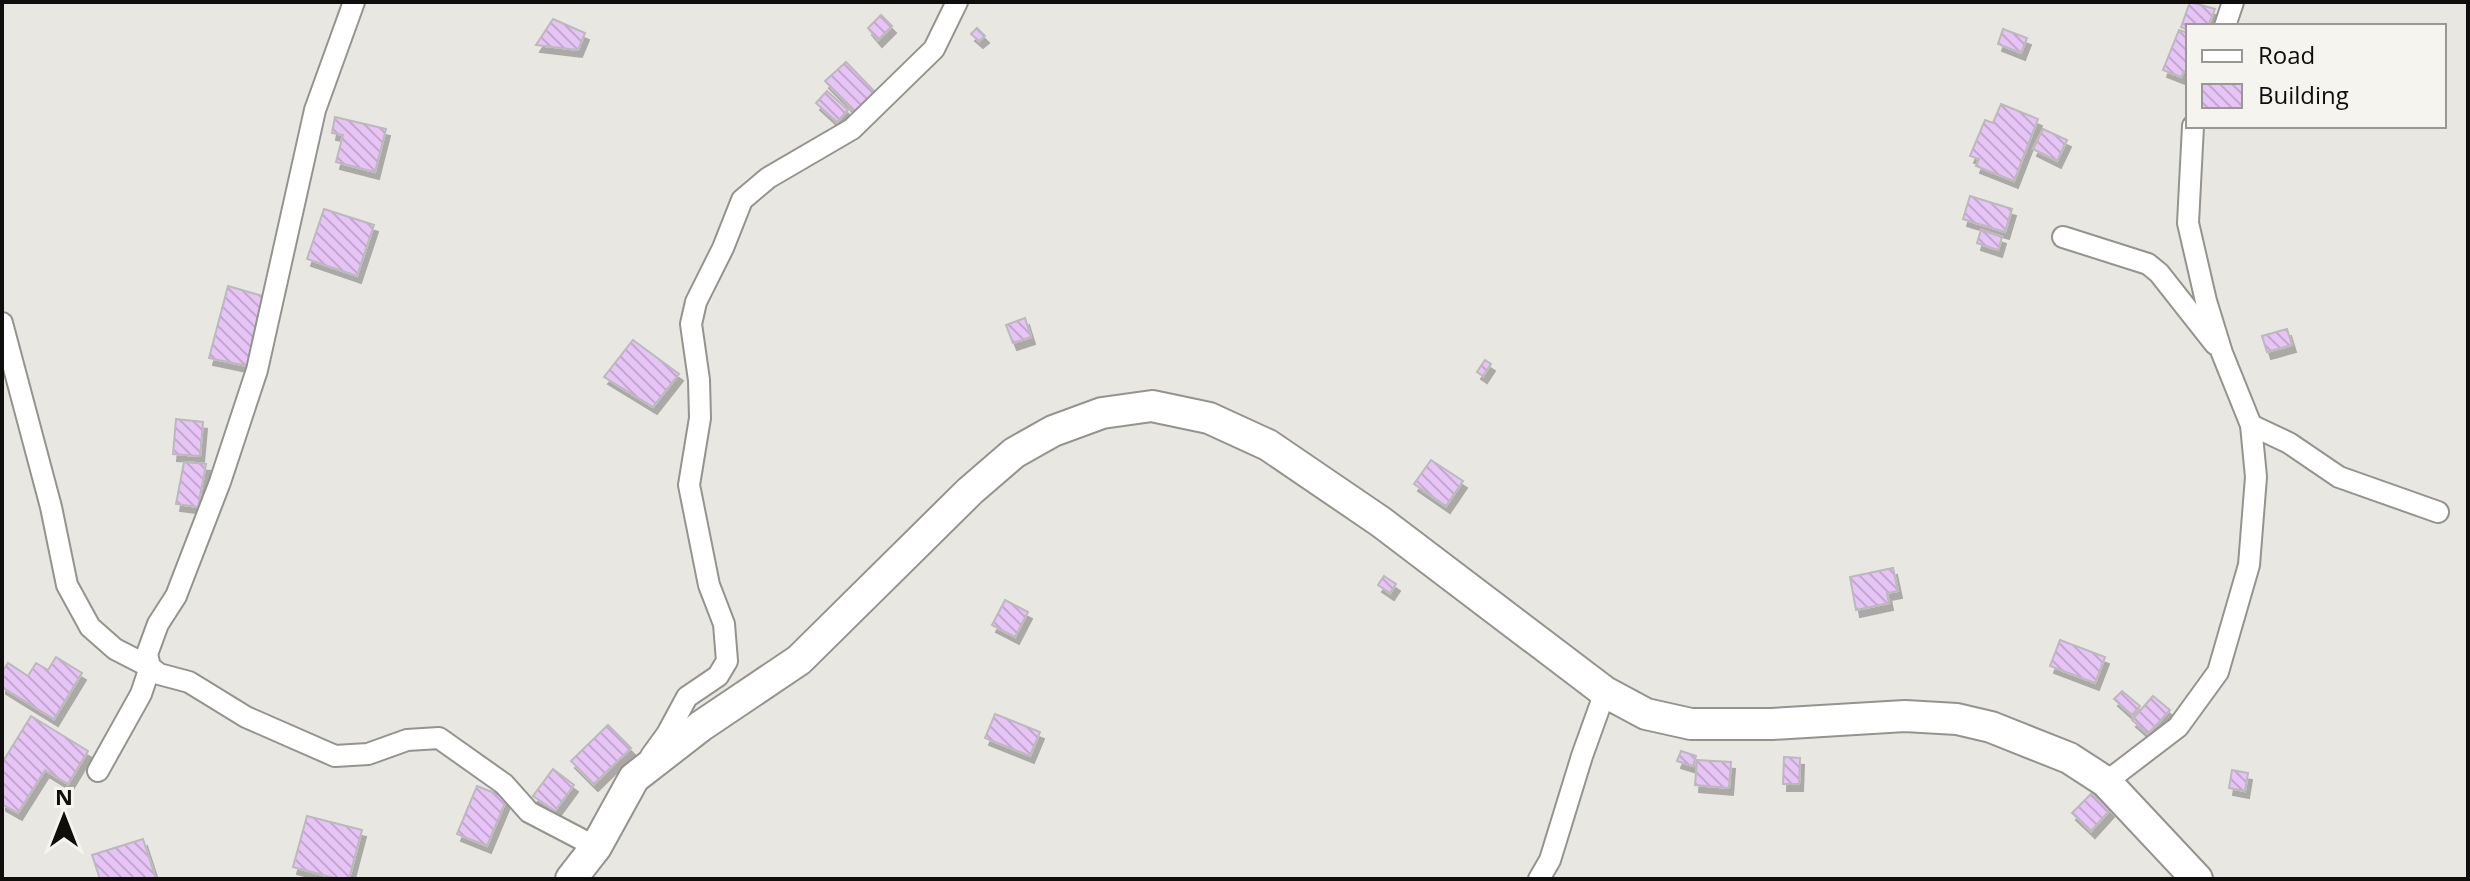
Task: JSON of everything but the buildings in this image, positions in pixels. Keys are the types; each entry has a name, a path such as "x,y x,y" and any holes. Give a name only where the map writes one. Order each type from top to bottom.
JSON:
{"street":[{"path":"98,771 141,694 150,667 147,654 158,624 176,596 220,482 257,370 315,110 354,2"},
{"path":"571,879 596,847 634,778 667,734 687,697 718,676 727,661 724,624 709,585 689,485 700,418 699,380 691,324 696,302 723,248 742,200 768,178 852,129 934,49 957,2"},
{"path":"2226,24 2233,2"},
{"path":"2106,782 2178,727 2218,672 2249,565 2256,477 2251,425 2222,353 2188,223 2193,128"},
{"path":"2063,237 2148,264 2159,273 2222,353"},
{"path":"2,323 51,507 67,585 90,627 115,649 159,674 189,682 246,717 335,756 368,754 407,740 439,738 504,784 529,812 596,847"},
{"path":"634,778 701,726 799,660 970,491 1014,453 1053,431 1102,413 1152,406 1209,418 1268,445 1381,522 1605,692 1646,714 1691,724 1772,724 1905,716 1957,719 1991,727 2069,758 2106,782 2197,879"},
{"path":"2251,425 2289,443 2339,477 2438,512"},
{"path":"1539,879 1550,860 1605,692"}]}
